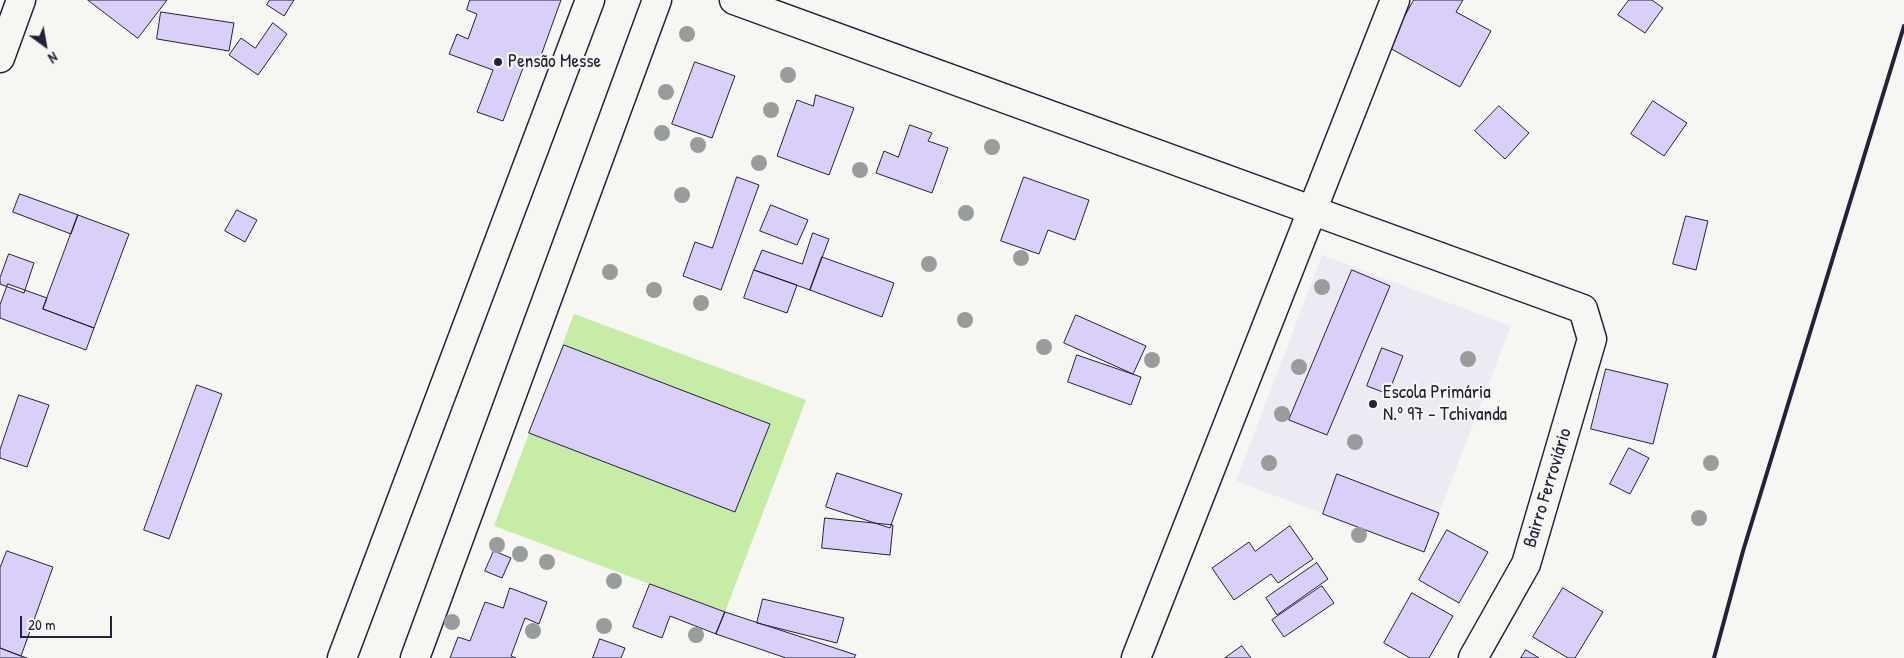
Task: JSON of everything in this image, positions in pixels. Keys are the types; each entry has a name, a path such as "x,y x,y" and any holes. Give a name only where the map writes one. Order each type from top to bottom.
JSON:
{"street":[{"path":"0,58 21,0"},
{"path":"342,658 590,0"},
{"path":"415,658 657,0"},
{"path":"734,0 1312,210"},
{"path":"1136,658 1395,0"},
{"name":"Bairro Ferroviário","path":"1312,210 1583,309 1592,339 1526,564 1473,658"}],"shaded area":[{"name":"Escola Primária N.º 97 - Tchivanda","path":"1322,255 1511,326 1424,552 1236,481"}],"green space":[{"path":"574,314 806,400 725,612 494,526"}],"building":[{"path":"88,0 167,0 138,38"},
{"path":"270,0 294,0 284,16 267,5"},
{"name":"Pensão Messe","path":"470,0 561,0 538,64 526,60 503,121 477,112 493,70 449,54 457,34 468,39 477,14 467,10"},
{"path":"1414,0 1463,0 1456,12 1491,31 1460,87 1388,47"},
{"path":"1629,0 1652,0 1663,8 1645,33 1618,15"},
{"path":"161,12 234,23 229,51 157,39"},
{"path":"273,23 287,34 258,75 229,55 241,38 255,48"},
{"path":"695,62 735,76 712,138 672,124"},
{"path":"816,95 854,108 829,175 777,156 797,100 813,106"},
{"path":"1653,101 1687,123 1664,156 1631,134"},
{"path":"1499,106 1529,133 1505,159 1475,131"},
{"path":"910,125 932,133 928,141 948,148 932,193 876,173 884,151 898,157"},
{"path":"737,177 759,185 721,290 683,276 695,242 712,248"},
{"path":"1024,177 1089,200 1075,240 1048,230 1039,254 1001,241"},
{"path":"20,194 78,215 71,234 13,212"},
{"path":"771,205 808,220 797,245 760,231"},
{"path":"237,210 257,220 245,242 225,231"},
{"path":"78,215 129,234 94,328 43,309"},
{"path":"1686,216 1708,221 1696,270 1673,264"},
{"path":"813,233 829,239 810,290 754,270 762,250 802,264"},
{"path":"9,254 34,263 24,293 0,284 0,278"},
{"path":"822,257 894,283 882,317 810,290"},
{"path":"754,270 797,285 787,313 744,298"},
{"path":"1352,270 1390,286 1327,435 1289,420"},
{"path":"8,284 47,298 43,309 94,328 86,350 0,318 0,305"},
{"path":"1076,315 1146,346 1133,374 1064,343"},
{"path":"564,345 770,424 735,512 529,433"},
{"path":"1382,348 1403,356 1388,394 1367,386"},
{"path":"1077,355 1141,377 1131,405 1068,382"},
{"path":"1606,369 1668,384 1653,444 1591,429"},
{"path":"197,385 222,394 169,539 144,530"},
{"path":"19,395 49,405 27,467 0,458 0,450"},
{"path":"1629,448 1649,458 1630,494 1610,484"},
{"path":"837,473 902,494 890,528 826,507"},
{"path":"1337,474 1439,513 1424,552 1323,514"},
{"path":"825,518 893,525 890,555 822,548"},
{"path":"1290,526 1313,559 1278,583 1271,574 1234,600 1212,568 1249,542 1255,551"},
{"path":"1447,530 1488,552 1459,603 1419,580"},
{"path":"7,551 53,567 21,656 0,648 0,568"},
{"path":"494,551 511,558 502,578 485,571"},
{"path":"1317,563 1328,579 1277,615 1266,598"},
{"path":"650,584 725,612 716,634 670,616 662,638 633,627"},
{"path":"1322,586 1334,603 1284,637 1272,620"},
{"path":"510,588 547,602 539,624 525,618 511,656 516,658 450,658 458,637 470,641 485,602 503,608"},
{"path":"1563,588 1603,612 1575,658 1568,658 1533,637"},
{"path":"1412,593 1453,616 1429,658 1410,658 1384,643"},
{"path":"763,599 844,618 837,643 757,623"},
{"path":"725,612 856,655 854,658 786,658 716,634"},
{"path":"600,639 625,648 621,658 593,658"},
{"path":"1242,646 1251,658 1225,658"},
{"path":"0,648 21,656 27,658 0,658"},
{"path":"1526,650 1539,658 1521,658"}],"railway":[{"path":"1714,658 1743,551 1904,26"}],"place":[{"name":"Pensão Messe","path":"498,62"},
{"name":"Escola Primária N.º 97 - Tchivanda","path":"1373,404"}]}
